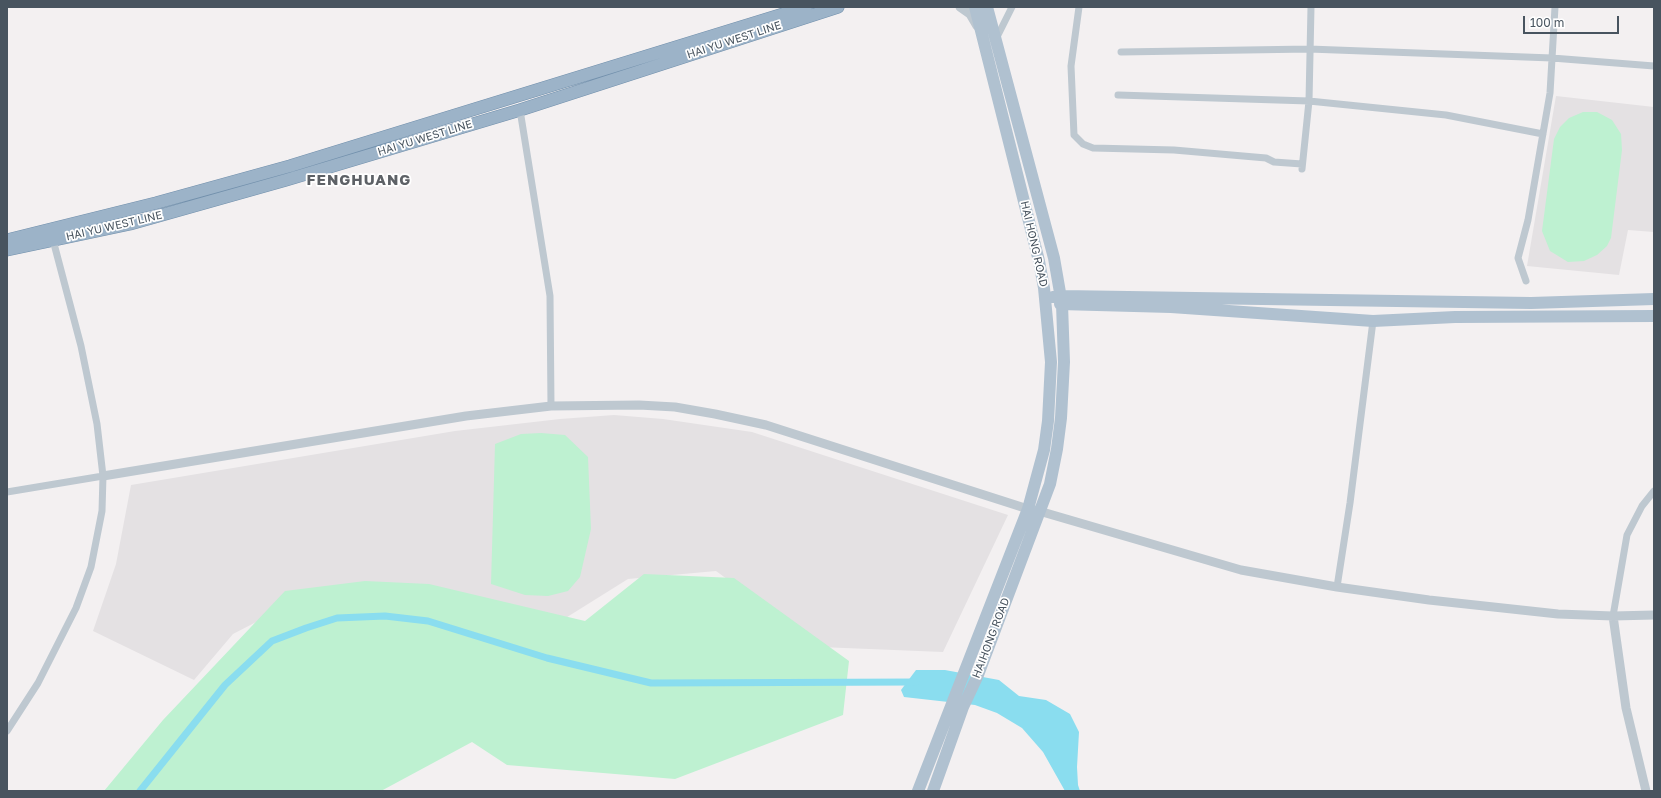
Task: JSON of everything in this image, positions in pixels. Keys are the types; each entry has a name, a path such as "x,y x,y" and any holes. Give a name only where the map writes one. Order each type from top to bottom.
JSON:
{"highway":[{"name":"HAI YU WEST LINE","path":"7,240 156,203 290,166 806,7"},
{"name":"HAI YU WEST LINE","path":"7,250 145,220 286,180 520,110 838,7"}],"main road":[{"name":"HAI HONG ROAD","path":"975,7 1039,261 1046,302 1050,362 1048,421 1034,510"},
{"name":"HAI HONG ROAD","path":"989,9 1054,258 1062,300 1064,362 1061,418 1053,474 1034,510"},
{"path":"1046,302 1062,300 1531,303 1654,298"},
{"path":"1062,300 1373,321 1455,317 1654,316"},
{"name":"HAIHONG ROAD","path":"933,791 957,705 964,672 1034,510"},
{"name":"HAIHONG ROAD","path":"918,791 957,705 978,675 1034,510"}],"street":[{"path":"960,7 970,14 980,31"},
{"path":"996,39 1012,7"},
{"path":"1079,7 1070,66 1074,135 1084,144 1093,148 1174,150 1266,158 1274,162 1302,167 1309,101 1311,7"},
{"path":"1526,281 1518,258 1528,220 1550,93 1555,7"},
{"path":"1121,52 1309,49 1552,58 1654,66"},
{"path":"1118,95 1309,101 1446,115 1543,134"},
{"path":"520,110 550,296 551,406"},
{"path":"7,731 38,683 76,608 91,567 102,511 103,476 97,424 81,346 53,240"},
{"path":"1337,587 1350,503 1373,321"},
{"path":"7,492 466,416 551,406 639,405 675,407 759,424 885,462 1034,510 1241,570 1337,587 1429,600 1558,614 1613,616 1654,615"},
{"path":"1646,791 1626,708 1613,616 1628,535 1642,506 1654,491"}],"shaded area":[{"path":"1556,96 1654,107 1654,232 1628,230 1619,275 1527,266"},
{"path":"614,415 663,419 752,432 1008,515 943,652 820,647 716,571 628,579 556,624 289,605 233,634 194,680 93,631 116,564 131,485 455,431 560,419"}],"green space":[{"path":"1583,112 1597,112 1612,120 1621,134 1622,150 1611,238 1607,246 1597,255 1584,261 1568,262 1550,251 1542,231 1554,139 1560,127 1569,118"},
{"path":"541,433 565,435 588,457 591,529 580,577 568,591 548,596 525,595 491,584 495,444 521,434"},
{"path":"644,574 734,578 849,661 843,715 675,779 507,765 472,742 381,791 104,791 163,720 285,591 365,581 429,584 585,621"}],"water":[{"path":"916,670 945,670 999,680 1019,696 1046,700 1070,714 1079,732 1077,767 1078,785 1080,791 1065,791 1043,752 1022,728 997,713 975,705 904,697 901,690"}],"waterway":[{"path":"140,791 225,685 272,641 337,618 385,616 428,621 547,658 651,683 916,682"}],"district":[{"name":"FENGHUANG","path":"359,180"}]}
